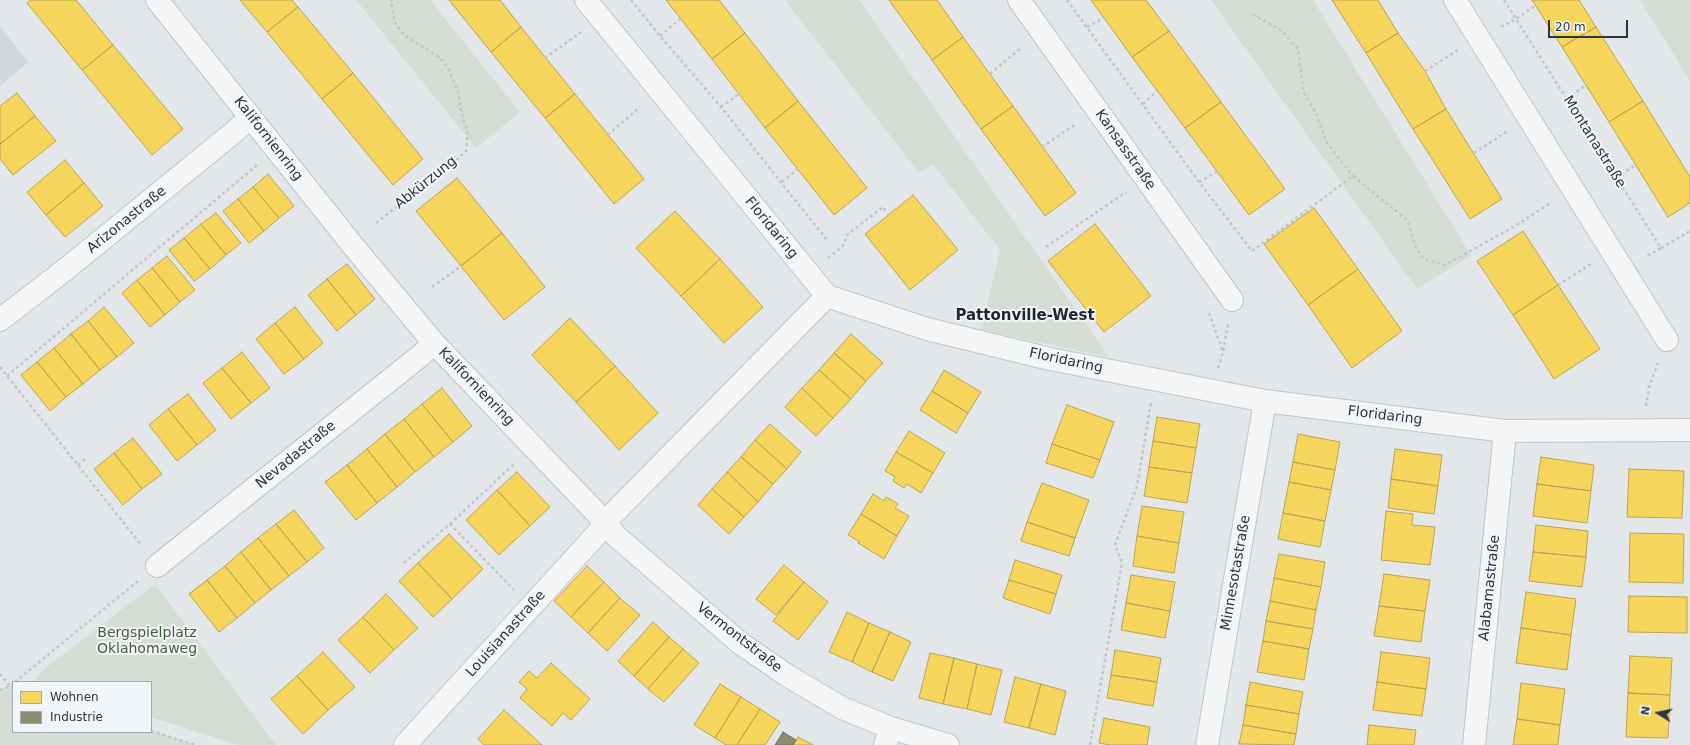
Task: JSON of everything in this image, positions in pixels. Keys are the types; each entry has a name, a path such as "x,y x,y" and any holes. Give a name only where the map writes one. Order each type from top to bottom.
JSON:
{"street":[{"name":"Kalifornienring","path":"157,0 354,247 434,343 605,522"},
{"name":"Floridaring","path":"586,0 826,296 927,329 1050,359 1265,401 1505,432 1690,430"},
{"name":"Kansasstraße","path":"1019,0 1232,300"},
{"path":"1455,0 1667,340"},
{"name":"Arizonastraße","path":"0,320 66,269 251,117"},
{"path":"605,522 826,296"},
{"name":"Nevadastraße","path":"157,566 420,356 434,343"},
{"name":"Minnesotastraße","path":"1207,745 1265,401"},
{"name":"Alabamastraße","path":"1474,745 1505,432"},
{"name":"Louisianastraße","path":"405,745 596,535 605,522"},
{"name":"Vermontstraße","path":"605,522 617,536 740,643 788,676 888,736 948,745"}],"path":[{"name":"Abkürzung","path":"376,224 456,160 466,151 467,144 467,130 458,92 445,62 404,35 395,23 391,0"},
{"path":"632,0 660,36 721,107 782,182 827,240"},
{"path":"1067,0 1199,182 1252,251 1353,176"},
{"name":"Montanastraße","path":"1504,0 1660,248"},
{"path":"1425,71 1478,38 1516,19 1536,5"},
{"path":"1253,14 1282,30 1298,49 1304,93 1315,111 1327,143 1353,176 1407,220 1416,248 1424,259 1445,265 1515,226 1572,188"},
{"path":"1087,27 1104,18"},
{"path":"660,36 680,19"},
{"path":"545,58 587,28"},
{"path":"990,74 1023,46"},
{"path":"1567,99 1586,85"},
{"path":"1143,104 1157,91"},
{"path":"721,107 739,94"},
{"path":"608,135 642,105"},
{"path":"1474,153 1528,118"},
{"path":"1042,147 1079,122"},
{"path":"7,376 261,162"},
{"path":"1616,177 1636,165"},
{"path":"782,182 798,169"},
{"path":"1199,182 1217,172"},
{"path":"1046,247 1126,191"},
{"path":"825,260 842,247 848,234 882,207 888,214"},
{"path":"1624,271 1690,231"},
{"path":"1558,285 1612,251"},
{"path":"432,287 461,266"},
{"path":"1216,374 1223,352 1232,300"},
{"path":"0,368 157,566 16,681"},
{"path":"1645,408 1649,387"},
{"path":"1090,745 1122,563 1115,545 1137,486 1151,401"},
{"path":"78,465 85,459"},
{"path":"404,563 450,524 519,460"},
{"path":"450,524 531,607"},
{"path":"0,674 11,687 0,690"},
{"path":"152,731 196,745"}],"shaded area":[{"path":"0,27 28,62 0,86"}],"green space":[{"path":"356,0 430,0 520,112 476,148"},
{"path":"785,0 859,0 1109,357 981,330 1000,250 933,164 919,173"},
{"path":"1211,0 1313,0 1471,255 1417,289"},
{"path":"1640,0 1690,0 1690,81"},
{"name":"Bergspielplatz Oklahomaweg","path":"155,584 276,745 238,745 152,717 152,681 40,681 37,680 38,674"},
{"path":"12,687 12,733 152,733 152,731 196,745 0,745 0,690"}],"building: Wohnen":[{"path":"30,0 76,0 113,45 82,70 27,3"},
{"path":"240,0 292,0 298,7 267,32"},
{"path":"449,0 500,0 521,27 491,52"},
{"path":"666,0 719,0 745,33 712,59"},
{"path":"889,0 937,0 963,37 932,60"},
{"path":"1091,0 1146,0 1169,31 1132,57"},
{"path":"1332,0 1378,0 1398,33 1366,53"},
{"path":"1532,0 1579,0 1596,27 1562,47"},
{"path":"298,7 353,73 322,99 267,32"},
{"path":"521,27 575,94 545,118 491,52"},
{"path":"1596,27 1643,101 1609,122 1562,47"},
{"path":"1169,31 1221,102 1185,128 1132,57"},
{"path":"745,33 798,101 765,128 712,59"},
{"path":"1398,33 1425,71 1446,109 1413,129 1366,53"},
{"path":"963,37 1013,106 981,129 932,60"},
{"path":"113,45 183,129 152,155 82,70"},
{"path":"353,73 423,159 393,185 322,99"},
{"path":"17,93 35,116 0,144 0,106"},
{"path":"575,94 644,179 614,204 545,118"},
{"path":"798,101 867,188 834,215 765,128"},
{"path":"1643,101 1690,177 1690,203 1668,217 1609,122"},
{"path":"1221,102 1285,189 1249,215 1185,128"},
{"path":"1013,106 1076,193 1045,216 981,129"},
{"path":"1446,109 1502,199 1470,219 1413,129"},
{"path":"35,116 56,141 13,175 0,159 0,144"},
{"path":"65,160 84,183 46,215 27,192"},
{"path":"268,174 294,206 279,218 253,187"},
{"path":"457,178 502,233 461,266 416,211"},
{"path":"84,183 103,206 65,237 46,215"},
{"path":"253,187 279,218 264,231 238,199"},
{"path":"913,195 958,250 910,290 865,234"},
{"path":"238,199 264,231 249,243 223,211"},
{"path":"1314,208 1358,269 1308,305 1264,244"},
{"path":"675,211 720,259 681,296 636,248"},
{"path":"216,213 241,243 226,255 201,224"},
{"path":"201,224 226,255 210,269 184,238"},
{"path":"1095,224 1151,296 1104,332 1048,261"},
{"path":"1523,231 1558,285 1513,315 1477,261"},
{"path":"502,233 545,287 504,320 461,266"},
{"path":"184,238 210,269 194,281 169,250"},
{"path":"167,256 195,290 180,302 152,268"},
{"path":"720,259 763,307 724,343 681,296"},
{"path":"347,264 375,299 356,315 327,279"},
{"path":"152,268 180,302 165,315 137,280"},
{"path":"1358,269 1402,331 1352,368 1308,305"},
{"path":"327,279 356,315 337,331 308,295"},
{"path":"137,280 165,315 150,327 122,293"},
{"path":"1558,285 1600,349 1554,379 1513,315"},
{"path":"104,307 134,343 117,357 88,321"},
{"path":"295,307 323,343 304,359 275,323"},
{"path":"570,318 615,366 576,402 532,355"},
{"path":"88,321 117,357 100,370 71,334"},
{"path":"275,323 304,359 284,374 256,339"},
{"path":"71,334 100,370 83,384 54,348"},
{"path":"851,334 883,363 866,381 834,353"},
{"path":"54,348 83,384 66,397 37,362"},
{"path":"242,352 270,388 251,403 222,368"},
{"path":"834,353 866,381 851,399 819,370"},
{"path":"37,362 66,397 50,411 21,375"},
{"path":"615,366 658,413 619,450 576,402"},
{"path":"222,368 251,403 231,419 203,383"},
{"path":"819,370 851,399 833,418 802,388"},
{"path":"944,370 981,392 968,413 932,391"},
{"path":"442,388 472,426 453,442 422,404"},
{"path":"802,388 833,418 816,436 785,407"},
{"path":"932,391 968,413 956,433 920,410"},
{"path":"188,394 216,430 197,445 168,409"},
{"path":"422,404 453,442 434,457 404,419"},
{"path":"1067,405 1114,422 1100,460 1052,444"},
{"path":"168,409 197,445 177,461 149,425"},
{"path":"1157,417 1200,424 1196,448 1153,441"},
{"path":"404,419 434,457 415,472 385,434"},
{"path":"770,424 801,452 787,469 755,440"},
{"path":"909,431 945,453 933,473 896,452"},
{"path":"385,434 415,472 397,487 367,449"},
{"path":"1298,434 1340,442 1335,470 1293,462"},
{"path":"133,438 162,474 142,489 114,453"},
{"path":"755,440 787,469 773,484 741,457"},
{"path":"1153,441 1196,448 1192,473 1149,467"},
{"path":"1052,444 1100,460 1093,478 1046,463"},
{"path":"367,449 397,487 377,503 347,465"},
{"path":"1395,449 1442,455 1438,486 1391,479"},
{"path":"896,452 933,473 921,493 907,484 904,488 893,481 895,477 885,471"},
{"path":"114,453 142,489 123,505 94,469"},
{"path":"741,457 773,484 758,502 727,472"},
{"path":"1541,457 1594,465 1591,491 1537,484"},
{"path":"1293,462 1335,470 1331,490 1289,482"},
{"path":"347,465 377,503 356,520 325,482"},
{"path":"1149,467 1192,473 1187,503 1144,496"},
{"path":"1629,469 1684,471 1682,518 1627,517"},
{"path":"517,472 550,507 530,526 497,490"},
{"path":"727,472 758,502 744,517 712,489"},
{"path":"1391,479 1438,486 1434,514 1388,508"},
{"path":"1289,482 1331,490 1325,521 1283,513"},
{"path":"1042,483 1089,500 1075,538 1027,522"},
{"path":"1537,484 1591,491 1587,523 1533,516"},
{"path":"712,489 744,517 729,534 698,505"},
{"path":"497,490 530,526 499,555 466,520"},
{"path":"873,494 884,501 886,497 898,504 895,508 909,516 897,536 861,514"},
{"path":"1142,506 1184,512 1179,543 1137,536"},
{"path":"294,510 324,548 307,562 276,524"},
{"path":"1386,511 1413,514 1412,525 1435,527 1430,565 1381,560"},
{"path":"1283,513 1325,521 1320,547 1278,539"},
{"path":"861,514 897,536 884,559 848,535"},
{"path":"1027,522 1075,538 1069,556 1021,541"},
{"path":"276,524 307,562 289,576 258,538"},
{"path":"1536,525 1588,531 1586,557 1533,552"},
{"path":"1630,533 1684,534 1683,583 1629,582"},
{"path":"449,534 483,569 452,599 418,563"},
{"path":"1137,536 1179,543 1174,573 1133,566"},
{"path":"258,538 289,576 271,590 241,552"},
{"path":"241,552 271,590 255,603 225,566"},
{"path":"1533,552 1586,557 1582,587 1529,581"},
{"path":"1279,554 1325,562 1321,587 1274,578"},
{"path":"1015,560 1062,575 1056,594 1009,580"},
{"path":"418,563 452,599 433,617 399,581"},
{"path":"784,565 804,582 776,615 756,599"},
{"path":"225,566 255,603 237,618 207,580"},
{"path":"587,566 604,582 571,617 554,601"},
{"path":"1384,574 1430,580 1425,611 1379,606"},
{"path":"1131,575 1175,582 1170,611 1126,603"},
{"path":"1274,578 1321,587 1316,610 1270,601"},
{"path":"207,580 237,618 219,632 189,594"},
{"path":"1009,580 1056,594 1050,614 1003,598"},
{"path":"604,582 620,598 588,633 571,617"},
{"path":"804,582 828,602 798,640 773,621"},
{"path":"1526,592 1576,599 1571,635 1521,628"},
{"path":"386,594 418,628 394,650 363,617"},
{"path":"1629,596 1687,597 1687,633 1628,632"},
{"path":"620,598 640,615 607,651 588,633"},
{"path":"1270,601 1316,610 1313,629 1266,621"},
{"path":"1126,603 1170,611 1165,638 1121,630"},
{"path":"1379,606 1425,611 1421,642 1374,636"},
{"path":"847,612 869,623 852,662 829,652"},
{"path":"363,617 394,650 370,673 338,640"},
{"path":"1266,621 1313,629 1309,649 1263,641"},
{"path":"653,622 669,637 634,676 618,661"},
{"path":"869,623 890,632 872,672 852,662"},
{"path":"1521,628 1571,635 1567,670 1516,663"},
{"path":"890,632 911,642 893,681 872,672"},
{"path":"669,637 683,649 648,689 634,676"},
{"path":"1263,641 1309,649 1304,680 1257,672"},
{"path":"683,649 699,663 664,702 648,689"},
{"path":"1115,650 1161,658 1157,682 1111,675"},
{"path":"323,652 355,687 328,710 297,676"},
{"path":"1381,652 1430,658 1426,689 1377,682"},
{"path":"930,653 954,658 943,704 919,698"},
{"path":"1630,656 1672,658 1670,695 1628,693"},
{"path":"954,658 977,664 967,709 943,704"},
{"path":"551,663 590,699 571,720 563,713 552,726 520,698 527,689 519,682 529,671 537,678"},
{"path":"977,664 1002,670 991,715 967,709"},
{"path":"1111,675 1157,682 1153,706 1107,698"},
{"path":"297,676 328,710 303,734 271,699"},
{"path":"1015,677 1041,684 1029,728 1004,722"},
{"path":"1250,682 1303,692 1299,714 1246,705"},
{"path":"1377,682 1426,689 1422,716 1373,710"},
{"path":"1521,683 1565,689 1560,725 1517,719"},
{"path":"720,684 741,697 715,738 694,725"},
{"path":"1041,684 1066,691 1055,735 1029,728"},
{"path":"1628,693 1670,695 1668,738 1626,737"},
{"path":"741,697 760,709 737,745 726,745 715,738"},
{"path":"1246,705 1299,714 1296,734 1243,725"},
{"path":"760,709 780,722 765,745 737,745"},
{"path":"504,710 542,745 484,745 478,739"},
{"path":"1104,718 1150,727 1147,745 1110,745 1099,743"},
{"path":"1517,719 1560,725 1558,745 1513,745"},
{"path":"1243,725 1296,734 1294,745 1239,744"},
{"path":"1369,725 1416,730 1414,745 1367,745"},
{"path":"798,737 813,745 793,745"}],"building: Industrie":[{"path":"783,732 796,740 793,745 775,745"}],"district":[{"name":"Pattonville-West","path":"1025,316"}]}
